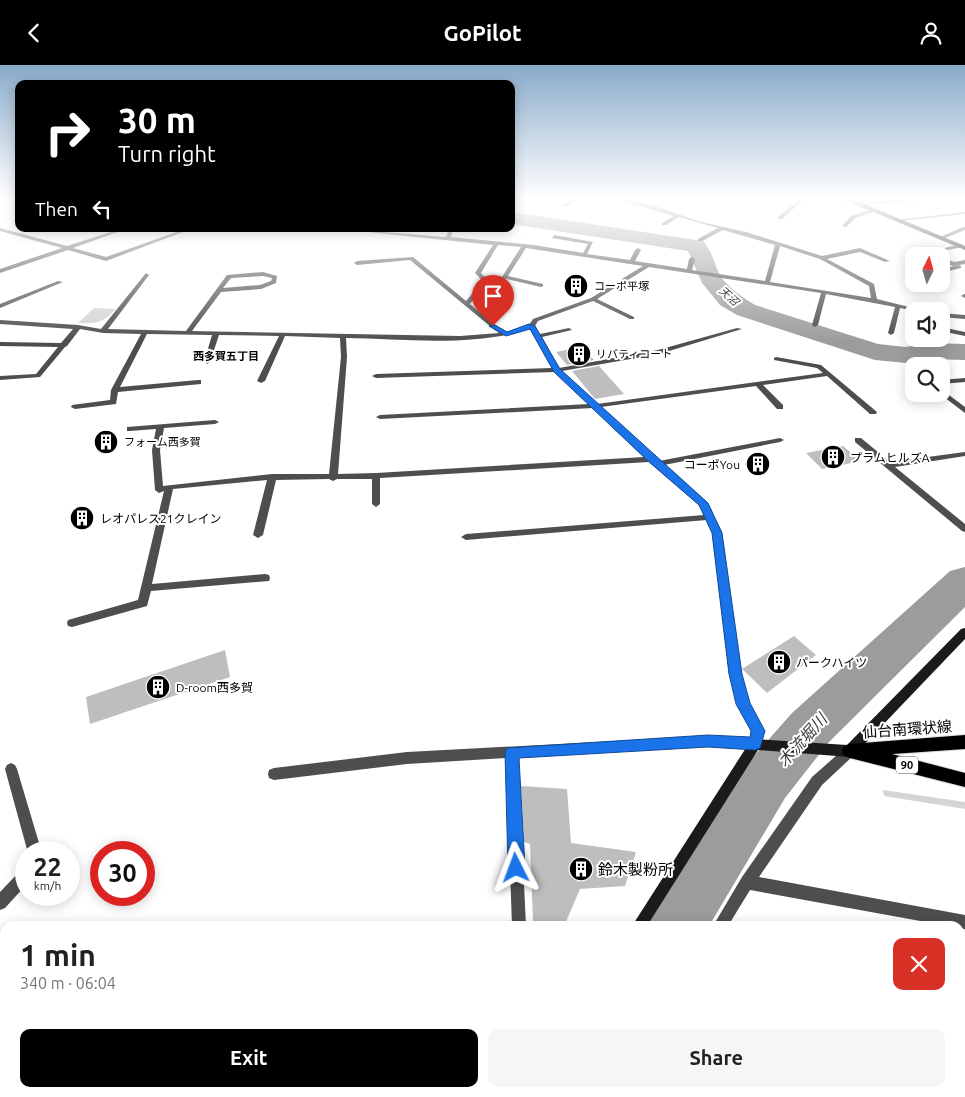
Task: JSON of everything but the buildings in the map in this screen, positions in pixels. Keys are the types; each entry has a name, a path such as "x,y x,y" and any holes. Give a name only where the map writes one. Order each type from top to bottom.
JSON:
{"main road":[{"name":"仙台南環状線","path":"850,751 965,742"},
{"name":"仙台南環状線","path":"850,751 965,780"}],"street":[{"path":"53,245 106,259 144,245"},
{"path":"0,271 77,245"},
{"path":"466,304 484,283 484,279 478,273 496,245"},
{"path":"516,245 824,292 905,307"},
{"path":"584,255 590,245"},
{"path":"767,283 778,245"},
{"path":"782,245 822,258 872,285 874,300"},
{"path":"524,246 505,277 541,285"},
{"path":"950,249 963,247"},
{"path":"632,262 638,250"},
{"path":"822,258 860,250 887,261"},
{"path":"357,263 411,258 466,304 506,334"},
{"path":"689,271 692,259"},
{"path":"950,263 965,262"},
{"path":"0,322 78,327 103,331 144,332 283,333 460,338 506,334 532,326 535,321 547,315 593,299 648,265"},
{"path":"950,269 965,266"},
{"path":"188,332 218,290 229,276 262,274 275,277 274,282 261,287 218,290"},
{"path":"103,331 146,275"},
{"path":"0,306 60,282"},
{"path":"815,325 824,292"},
{"path":"593,299 632,318"},
{"path":"891,333 898,305"},
{"path":"950,316 965,317"},
{"path":"532,326 556,370 654,461 703,503 711,517 717,533 735,674 743,704 758,731 761,745 642,921"},
{"path":"0,377 38,376 78,327"},
{"path":"376,376 556,370 659,352 739,329"},
{"path":"538,337 569,330"},
{"path":"950,331 965,334"},
{"path":"75,407 113,401 115,390 144,332"},
{"path":"207,362 216,333"},
{"path":"261,381 283,333"},
{"path":"334,478 344,357 343,335"},
{"path":"0,343 65,345"},
{"path":"776,359 819,366 873,412"},
{"path":"380,417 595,406 829,375"},
{"path":"950,381 965,380"},
{"path":"115,390 198,382"},
{"path":"758,383 780,407"},
{"path":"950,398 965,411"},
{"path":"130,429 215,422"},
{"path":"161,426 156,450 159,490 169,487 272,477 334,478 654,461 780,440"},
{"path":"858,440 965,529"},
{"path":"889,465 965,454"},
{"path":"376,476 376,504"},
{"path":"258,535 272,477"},
{"path":"72,623 143,603 169,487"},
{"path":"466,537 711,517"},
{"path":"147,587 265,577"},
{"path":"723,921 747,882 817,781 850,751 965,632"},
{"path":"274,774 407,758 708,741 850,751"},
{"path":"512,752 519,921"},
{"path":"11,769 31,841"},
{"path":"747,882 960,921"},
{"path":"0,903 15,887"}],"shaded area":[{"path":"94,308 116,309 99,322 78,323"},
{"path":"883,790 965,802 965,809 884,796"}],"waterway":[{"name":"天沼","path":"689,245 695,246 701,252 710,278 729,300 746,310 875,352 906,355 928,351 965,352"},
{"name":"木流堀川","path":"677,921 766,781 810,728 965,582"}],"place":[{"name":"コーポ平塚","path":"576,286"},
{"name":"リバティコート","path":"579,354"},
{"name":"フォーム西多賀","path":"106,442"},
{"name":"プラムヒルズA","path":"833,457"},
{"name":"コーポYou","path":"758,464"},
{"name":"レオパレス21クレイン","path":"82,518"},
{"name":"パークハイツ","path":"779,662"},
{"name":"D-room西多賀","path":"158,687"},
{"name":"鈴木製粉所","path":"581,869"}],"district":[{"name":"西多賀五丁目","path":"226,356"}],"route":[{"path":"493,326 506,334 532,326 556,370 651,459 703,503 717,533 735,674 743,704 758,731 755,744 708,741 512,752 516,868"}]}
